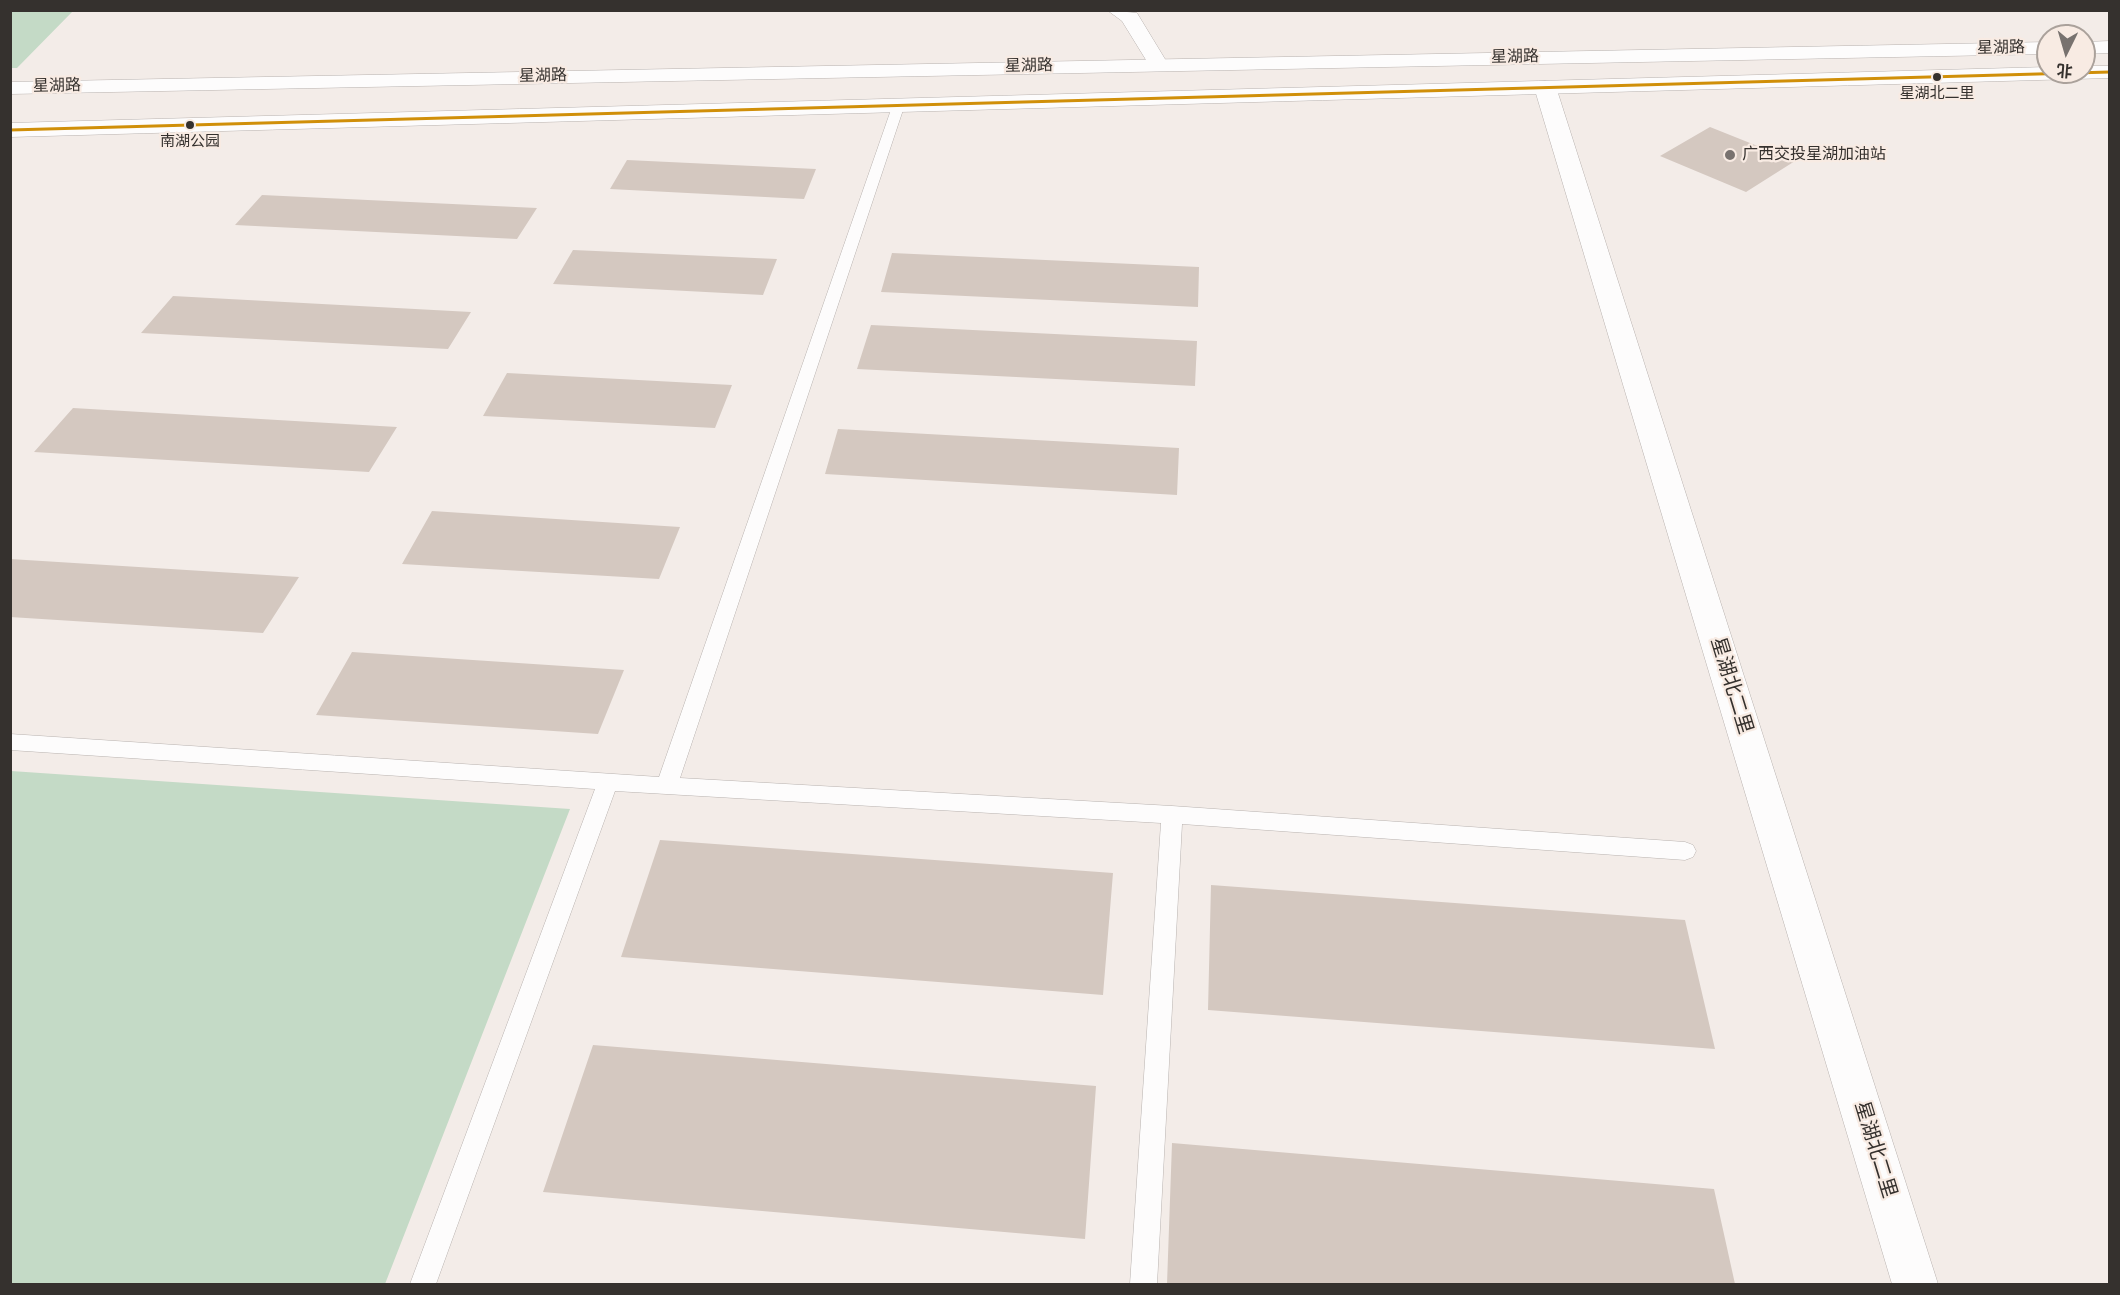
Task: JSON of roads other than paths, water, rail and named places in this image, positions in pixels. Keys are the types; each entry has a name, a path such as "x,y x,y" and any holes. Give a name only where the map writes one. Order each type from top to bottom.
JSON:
{"main road":[{"path":"1116,10 1130,17 1158,64"},
{"name":"星湖路","path":"10,88 2036,48"},
{"name":"星湖路","path":"10,130 2109,72"},
{"name":"星湖北二里","path":"1545,87 1915,1284"}],"lane":[{"path":"667,785 899,104"},
{"path":"10,742 608,782 1172,815 1685,851"},
{"path":"423,1284 608,782"},
{"path":"1143,1284 1172,815"}],"place":[{"name":"星湖北二里","path":"1937,77"},
{"name":"南湖公园","path":"190,125"},
{"name":"广西交投星湖加油站","path":"1730,155"}]}
